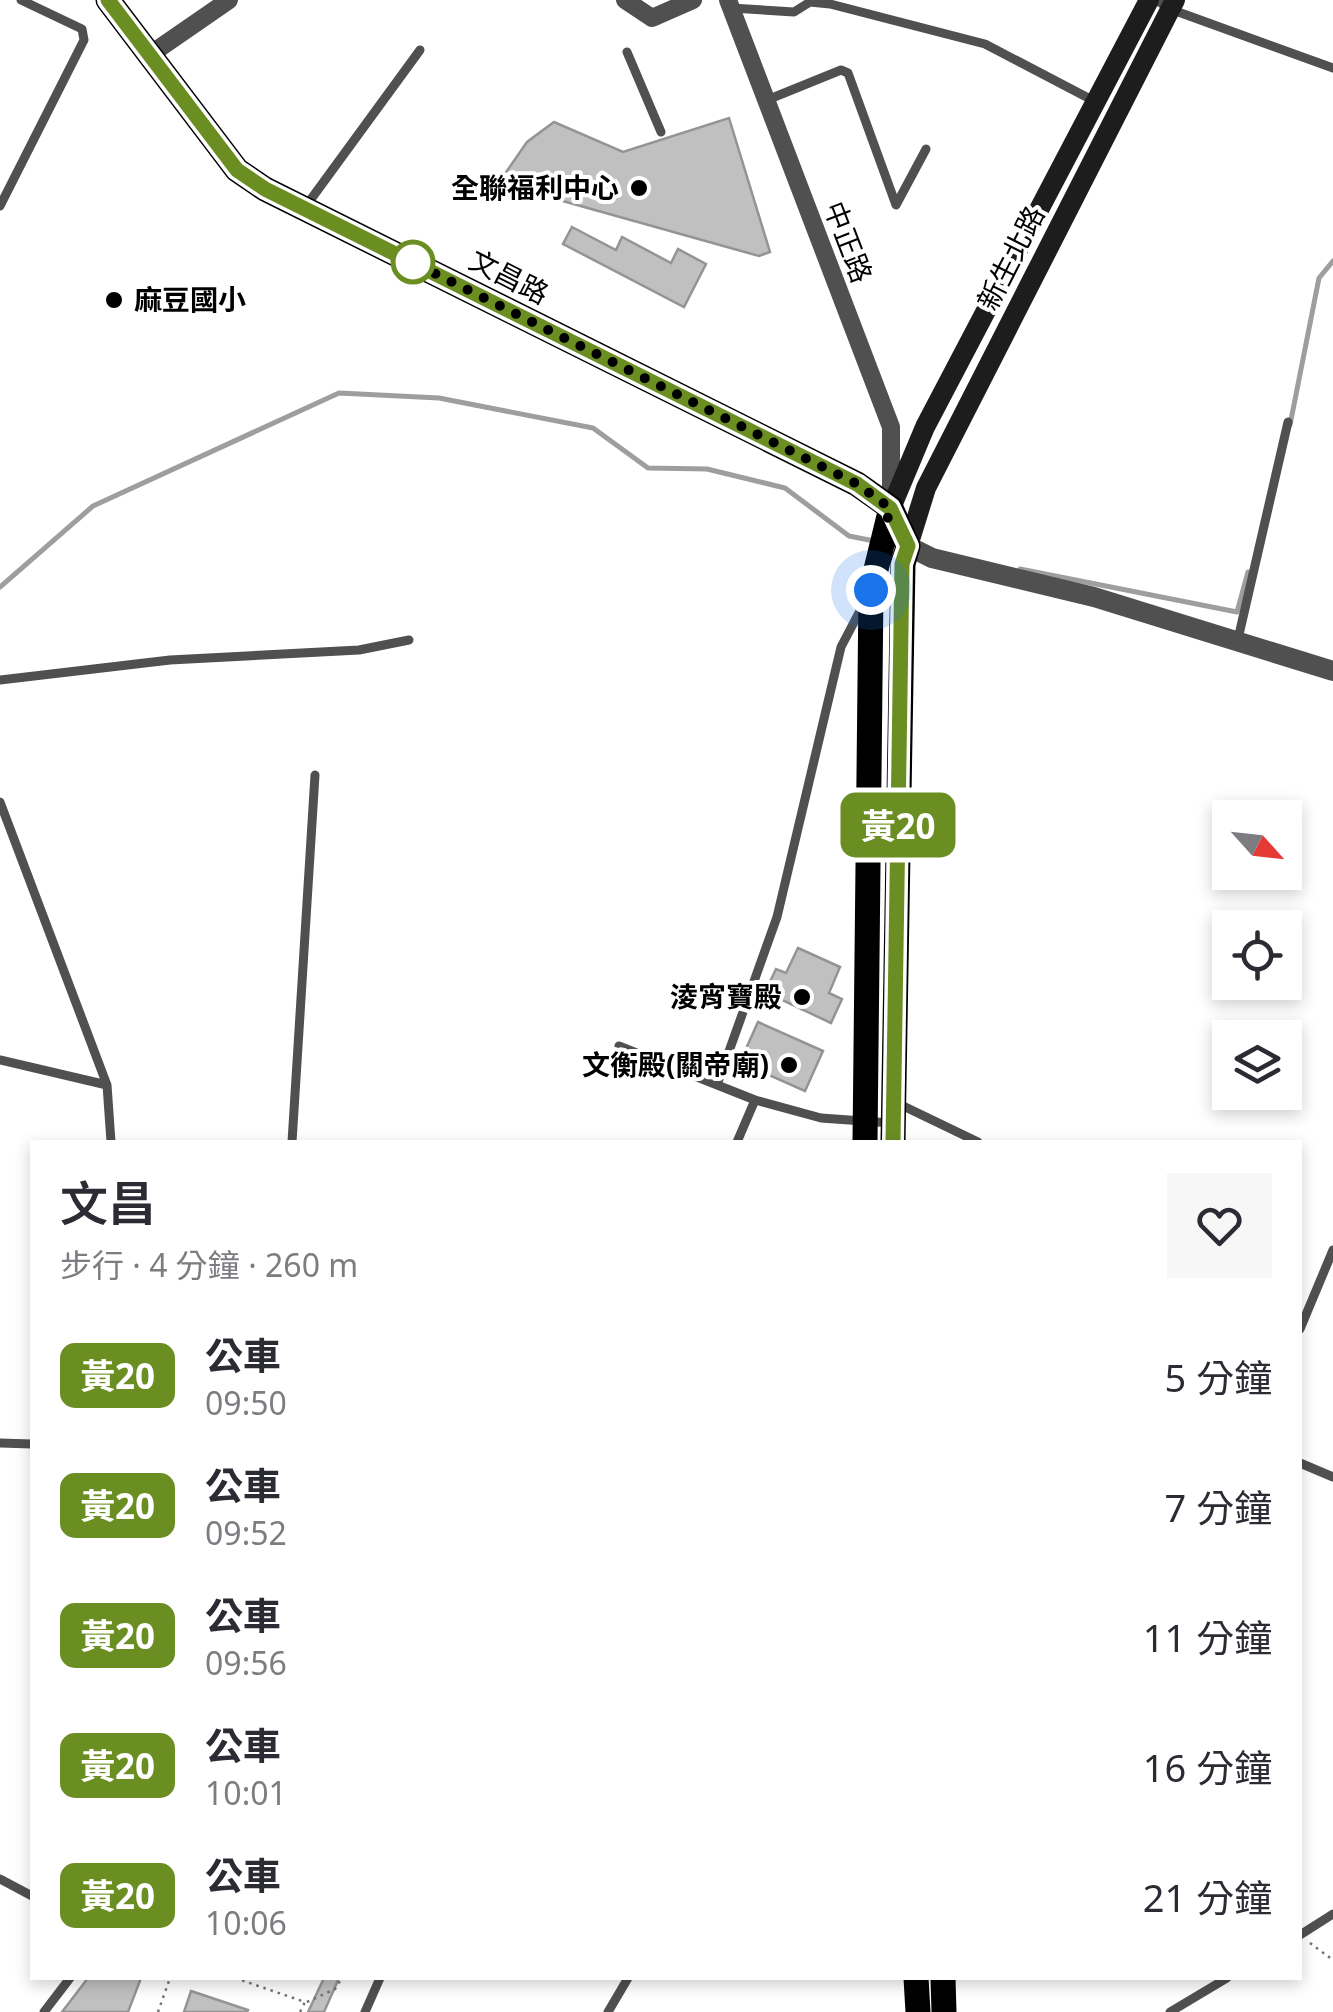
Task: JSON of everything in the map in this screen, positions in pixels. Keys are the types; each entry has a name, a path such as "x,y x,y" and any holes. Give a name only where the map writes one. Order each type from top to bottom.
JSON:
{"main road":[{"name":"文昌路","path":"108,0 237,170 305,208 857,484 890,508"},
{"name":"新生北路","path":"890,508 925,427 1096,102 1162,2"},
{"name":"新生北路","path":"908,546 926,488 1162,2"},
{"path":"890,508 908,546 902,564 894,1122"},
{"path":"865,1132 871,590 890,508"},
{"path":"916,1980 918,2012"},
{"path":"943,1980 944,2012"}],"street":[{"path":"148,56 229,0"},
{"path":"624,0 652,18 693,0"},
{"name":"中正路","path":"730,4 891,426 890,508"},
{"path":"908,546 932,558 1094,597 1333,670"}],"lane":[{"path":"0,206 84,40 82,29 71,22 21,0"},
{"path":"730,4 794,12 810,2 830,4 985,44 1096,102"},
{"path":"1162,2 1333,68"},
{"path":"305,208 420,50"},
{"path":"628,52 661,132"},
{"path":"765,101 814,78 841,70 848,73 896,206 926,148"},
{"path":"1238,642 1288,422"},
{"path":"718,1082 777,916 841,647 871,590"},
{"path":"0,680 170,660 359,650 409,640"},
{"path":"292,1140 315,775"},
{"path":"0,802 107,1085 112,1140"},
{"path":"619,1046 718,1082 754,1100 865,1132 894,1122 970,1140"},
{"path":"0,1060 107,1085"},
{"path":"737,1140 754,1100"},
{"path":"1302,1324 1333,1250"},
{"path":"0,1442 30,1444"},
{"path":"1302,1464 1333,1476"},
{"path":"0,1879 30,1895"},
{"path":"1302,1935 1333,1914"},
{"path":"44,2012 68,1980"},
{"path":"365,2012 379,1980"},
{"path":"608,2012 627,1980"},
{"path":"1170,2012 1224,1980"}],"path":[{"path":"1302,1937 1333,1960"},
{"path":"158,2012 169,1980"},
{"path":"240,1980 312,2003 335,1989 341,1980"},
{"path":"300,2012 305,2002"}],"building":[{"name":"全聯福利中心","path":"729,118 770,252 759,256 552,198 502,178 527,142 554,122 623,152"},
{"path":"572,227 616,250 622,237 671,263 678,249 706,264 684,307 563,244"},
{"path":"798,948 840,967 829,993 842,999 831,1023 765,992 776,969 786,973"},
{"path":"758,1022 823,1051 805,1091 740,1062"},
{"path":"86,1980 140,1980 128,2012 62,2012"},
{"path":"323,1980 338,1980 324,2012 308,2012"},
{"path":"191,1991 248,2010 184,2012"}],"waterway":[{"path":"1290,425 1319,278 1333,261"},
{"path":"0,587 93,506 339,393 439,398 593,428 648,468 707,469 785,488 849,536 874,541"},
{"path":"1020,569 1237,612 1248,572"}],"bus line":[{"name":"黃20","path":"108,0 237,170 265,189 857,484 890,508 908,546 902,564 893,1140"}],"place":[{"name":"全聯福利中心","path":"639,188"},
{"name":"麻豆國小","path":"114,300"},
{"name":"淩宵寶殿","path":"802,997"},
{"name":"文衡殿(關帝廟)","path":"789,1065"}],"route":[{"path":"413,262 408,260 857,484 890,508 871,590"}]}
